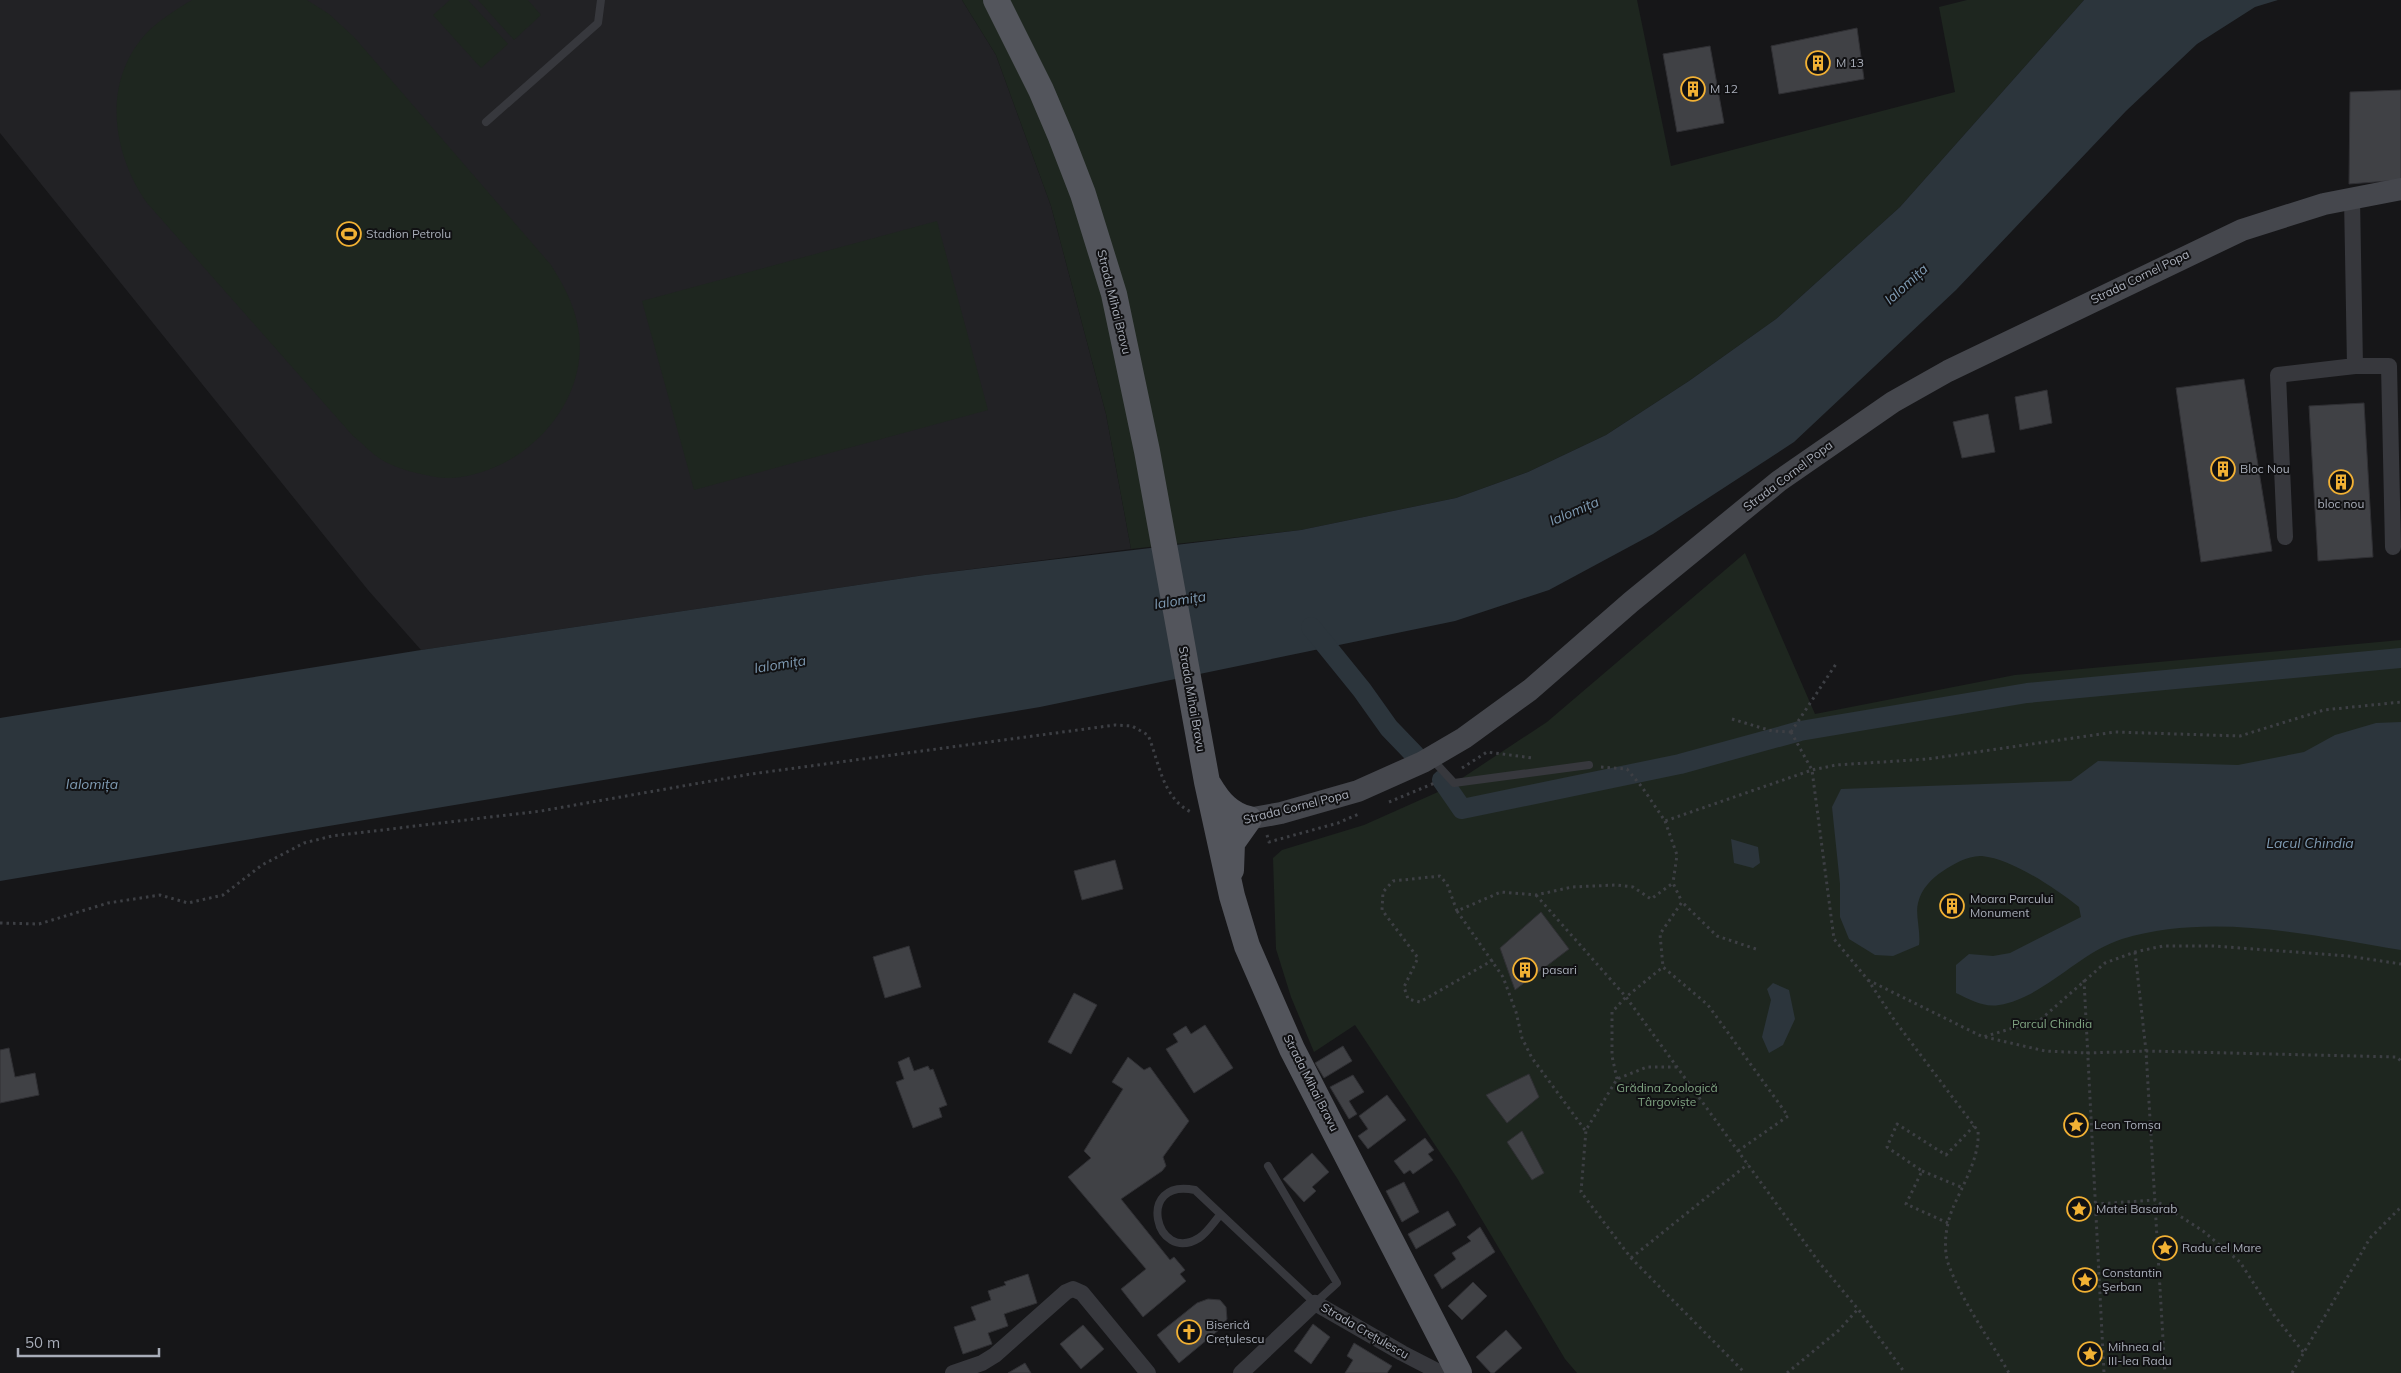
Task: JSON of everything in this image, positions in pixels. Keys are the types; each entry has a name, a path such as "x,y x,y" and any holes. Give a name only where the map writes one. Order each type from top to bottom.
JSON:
{"main road":[{"name":"Strada Mihai Bravu","path":"996,0 1062,137 1097,237 1114,294 1147,450 1207,782 1232,896 1254,965 1292,1048 1459,1373"},
{"name":"Strada Cornel Popa","path":"1216,825 1334,800 1384,781 1430,758 1502,712 1728,522 1841,436 1893,402 1948,372 2197,250 2282,216 2352,198 2401,189"},
{"path":"1207,782 1223,805 1232,813 1249,819 1239,830 1232,843 1232,896"}],"street":[{"path":"2352,198 2355,366"},
{"path":"2285,537 2278,376 2355,366 2388,366 2393,547"},
{"path":"953,1373 982,1363 995,1355 1066,1292 1073,1289 1082,1293 1148,1373"},
{"name":"Strada Crețulescu","path":"1241,1373 1315,1303 1441,1373"}],"lane":[{"path":"486,122 598,23 601,0"},
{"path":"1430,758 1454,783 1589,765"},
{"name":"Strada Crețulescu","path":"1268,1166 1337,1283 1315,1303"},
{"path":"1220,1215 1201,1238 1190,1242 1178,1243 1168,1238 1160,1230 1156,1218 1158,1207 1163,1197 1173,1190 1184,1187 1195,1190 1315,1303"}],"path":[{"path":"1791,732 1836,664"},
{"path":"1665,821 1812,770 1836,765 1928,759 2115,732 2240,736 2324,710 2401,702"},
{"path":"1732,719 1772,731 1791,732"},
{"path":"0,923 39,924 108,902 160,895 188,903 223,895 262,865 304,843 332,836 541,811 751,774 1115,724 1132,726 1148,735 1164,782 1173,797 1182,808 1216,825"},
{"path":"1791,732 1812,770 1834,939 1868,980 1895,1021 1978,1132 1979,1146 1948,1223 1946,1239 1948,1262 1965,1298 2009,1373"},
{"path":"1627,769 1642,786 1665,821 1677,855 1673,883 1682,902 1717,936 1759,950"},
{"path":"1493,960 1420,1002 1408,999 1404,987 1418,958 1382,910 1383,892 1393,881 1440,876 1446,884 1457,911 1493,960 1503,977 1516,1012 1522,1038 1532,1058 1586,1130"},
{"path":"1457,911 1501,892 1536,895 1572,887 1616,885 1633,887 1651,899 1673,883"},
{"path":"1536,895 1626,997 1818,1261 1858,1309 1905,1373"},
{"path":"1682,902 1660,934 1663,967 1708,1006 1788,1116 1738,1151"},
{"path":"1983,1037 2040,1020 2084,980 2105,964 2136,952 2163,946 2214,946 2348,956 2401,964"},
{"path":"2136,952 2146,1051 2165,1373"},
{"path":"1617,1079 1612,1056 1612,1012 1626,997 1663,967"},
{"path":"1868,980 1983,1037 2046,1051 2088,1053 2146,1051 2397,1058 2401,1061"},
{"path":"2084,980 2104,1373"},
{"path":"1678,1067 1647,1067 1617,1079 1586,1130 1581,1192 1631,1258 1745,1373"},
{"path":"1962,1187 1922,1171 1887,1147 1897,1124 1946,1154 1974,1126"},
{"path":"1631,1258 1748,1164"},
{"path":"1922,1171 1906,1204 1948,1223"},
{"path":"2095,1204 2155,1200 2203,1232 2240,1262 2274,1315 2304,1353"},
{"path":"2292,1373 2370,1238 2401,1207"},
{"path":"1787,1373 1839,1330 1858,1309"}],"shaded area":[{"path":"0,0 962,0 996,55 1051,206 1106,414 1131,549 925,575 421,650 368,590 0,133"}],"green space":[{"name":"Stadion Petrolu","path":"192,0 307,0 329,14 354,37 551,265 564,287 574,310 578,327 580,355 574,382 563,406 547,429 527,448 504,463 479,473 452,478 416,473 396,467 382,460 353,436 147,203 135,184 120,142 117,98 130,56 143,37 160,21"},
{"path":"450,0 468,0 508,44 481,68 433,15"},
{"path":"478,0 528,0 541,15 514,40"},
{"path":"962,0 1637,0 1671,166 1955,92 1939,7 1967,0 2084,0 1900,207 1776,319 1689,381 1606,435 1528,472 1456,498 1301,530 1131,549 1106,414 1051,206 996,55"},
{"path":"937,221 988,410 694,490 642,301"},
{"name":"Parcul Chindia","path":"1745,553 1815,714 2015,675 2401,640 2401,1373 1577,1373 1565,1359 1457,1178 1355,1025 1314,1052 1291,997 1276,949 1273,858 1282,850 1364,825 1447,788 1547,722"}],"water":[{"name":"Ialomița","path":"2084,0 2278,0 2255,7 2197,44 2126,111 1956,290 1794,442 1653,534 1549,590 1455,621 1040,707 0,881 0,718 421,650 925,575 1301,530 1456,498 1528,472 1606,435 1689,381 1776,319 1900,207"},
{"name":"Lacul Chindia","path":"2401,722 2401,950 2332,938 2262,929 2191,927 2156,931 2122,939 2106,946 2031,993 2016,1000 1993,1006 1977,1002 1956,993 1956,965 1969,954 1993,956 2010,953 2081,917 2079,907 2058,891 2020,868 1994,858 1977,856 1967,858 1939,874 1924,889 1919,898 1917,912 1919,945 1893,956 1875,955 1849,939 1840,917 1840,884 1832,807 1841,789 2071,781 2098,761 2238,765 2304,752 2335,735 2376,723"},
{"path":"1731,839 1758,847 1760,863 1753,868 1734,863"},
{"path":"1773,983 1789,990 1795,1019 1783,1045 1769,1053 1762,1037 1771,1000 1767,989"}],"building":[{"name":"M 13","path":"1857,28 1864,79 1779,94 1771,46"},
{"name":"M 12","path":"1710,46 1724,123 1677,132 1663,54"},
{"path":"2401,90 2401,180 2349,184 2350,92"},
{"name":"Bloc Nou","path":"2244,379 2272,551 2201,562 2176,388"},
{"path":"2047,390 2052,423 2020,430 2015,397"},
{"name":"bloc nou","path":"2364,403 2373,557 2318,561 2309,406"},
{"path":"1988,414 1995,452 1962,458 1953,422"},
{"path":"1115,860 1123,889 1082,900 1074,871"},
{"name":"Moara Parcului Monument","path":"1952,897 1960,910 1951,916 1943,903"},
{"name":"pasari","path":"1541,912 1569,949 1515,990 1500,948"},
{"path":"909,946 921,987 885,998 873,957"},
{"path":"1074,993 1097,1005 1071,1054 1048,1042"},
{"path":"1205,1025 1233,1068 1194,1093 1166,1049 1178,1042 1173,1034 1186,1026 1191,1034"},
{"path":"1343,1046 1352,1061 1324,1078 1315,1063"},
{"path":"9,1048 15,1077 35,1073 39,1095 0,1103 0,1050"},
{"path":"909,1057 914,1071 928,1066 930,1070 933,1069 947,1105 939,1108 942,1117 913,1128 896,1082 904,1079 898,1062"},
{"path":"1128,1057 1144,1070 1150,1067 1189,1121 1163,1157 1166,1166 1162,1171 1121,1199 1170,1260 1174,1257 1185,1270 1180,1274 1186,1281 1143,1317 1121,1289 1146,1269 1068,1177 1091,1158 1084,1151 1123,1089 1112,1082"},
{"path":"1529,1074 1539,1097 1507,1123 1486,1095"},
{"path":"1353,1075 1364,1092 1349,1101 1357,1114 1349,1119 1330,1087"},
{"path":"1387,1095 1406,1120 1368,1149 1358,1136 1368,1129 1359,1116"},
{"path":"1522,1131 1544,1173 1532,1180 1507,1142"},
{"path":"1425,1138 1434,1150 1428,1154 1433,1160 1413,1174 1410,1170 1404,1174 1394,1161"},
{"path":"1312,1153 1329,1172 1312,1187 1316,1191 1304,1202 1283,1179"},
{"path":"1404,1182 1419,1212 1402,1222 1386,1191"},
{"path":"1448,1211 1456,1225 1416,1249 1408,1234"},
{"path":"1480,1227 1495,1252 1442,1289 1434,1275 1456,1259 1452,1253 1471,1241 1467,1237"},
{"path":"1028,1274 1037,1303 1004,1314 1008,1326 988,1333 992,1344 963,1354 954,1327 976,1320 971,1307 991,1300 988,1291 1006,1285 1004,1282"},
{"path":"1473,1282 1487,1296 1462,1320 1448,1306"},
{"name":"Biserică Crețulescu","path":"1208,1299 1220,1300 1226,1307 1227,1319 1220,1329 1179,1363 1157,1335 1197,1303"},
{"path":"1313,1324 1330,1337 1311,1364 1294,1351"},
{"path":"1083,1325 1104,1349 1081,1369 1060,1344"},
{"path":"1506,1330 1522,1348 1494,1373 1491,1373 1476,1357"},
{"path":"1354,1343 1392,1366 1387,1373 1345,1373 1353,1360 1347,1356"},
{"path":"1025,1363 1031,1373 1008,1373"}],"waterway":[{"path":"1311,627 1362,690 1389,728 1415,755"},
{"path":"1442,780 1462,809 1680,764 1800,731 2027,693 2401,658"}],"place":[{"name":"M 13","path":"1818,63"},
{"name":"M 12","path":"1693,89"},
{"name":"Stadion Petrolu","path":"349,234"},
{"name":"Bloc Nou","path":"2223,469"},
{"name":"bloc nou","path":"2341,482"},
{"name":"Moara Parcului Monument","path":"1952,906"},
{"name":"pasari","path":"1525,970"},
{"name":"Leon Tomșa","path":"2076,1125"},
{"name":"Matei Basarab","path":"2079,1209"},
{"name":"Radu cel Mare","path":"2165,1248"},
{"name":"Constantin Şerban","path":"2085,1280"},
{"name":"Biserică Crețulescu","path":"1189,1332"},
{"name":"Mihnea al III-lea Radu","path":"2090,1354"}],"park label":[{"name":"Grădina Zoologică Târgoviște","path":"1667,1095"}]}
